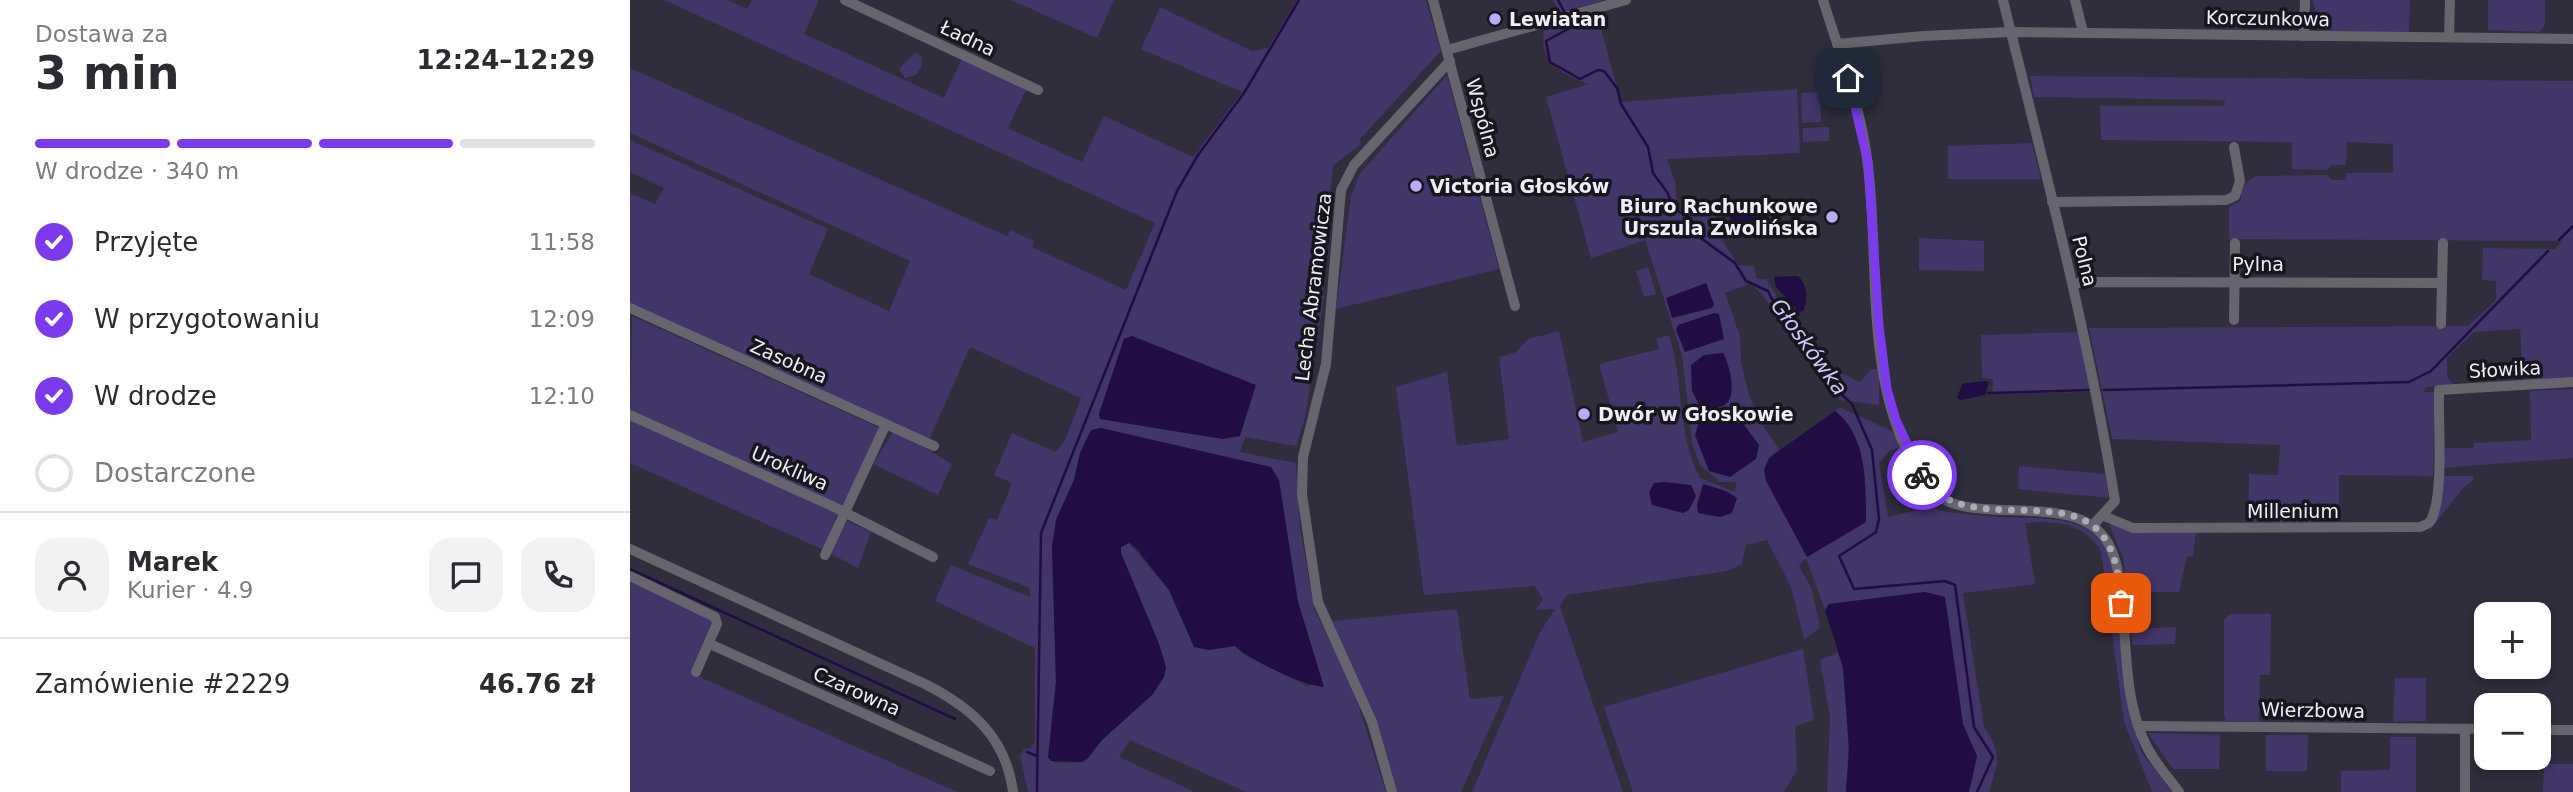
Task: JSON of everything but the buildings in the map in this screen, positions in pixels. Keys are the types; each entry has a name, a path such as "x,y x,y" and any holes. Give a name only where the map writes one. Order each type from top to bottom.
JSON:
{"street":[{"name":"Ładna","path":"845,0 1038,90"},
{"name":"Wspólna","path":"1433,0 1515,306"},
{"path":"1448,56 1626,0"},
{"path":"1823,0 1862,128 1868,162 1879,326 1887,389 1896,420 1920,473 1934,492 1951,503 2067,516 2093,525 2108,542 2116,566 2131,698 2138,726 2148,750 2179,792"},
{"name":"Polna","path":"2003,0 2092,368 2115,501 2104,516"},
{"path":"2075,0 2083,32"},
{"path":"2304,36 2305,0"},
{"path":"2449,0 2449,37"},
{"name":"Korczunkowa","path":"1837,44 2011,32 2573,39"},
{"name":"Lecha Abramowicza","path":"1392,792 1372,722 1318,603 1302,494 1303,457 1326,364 1338,210 1347,175 1448,56"},
{"path":"2052,202 2221,201 2235,196 2240,181 2234,147"},
{"path":"2234,320 2235,243"},
{"path":"2441,324 2444,243"},
{"name":"Pylna","path":"2073,285 2081,282 2442,284"},
{"name":"Zasobna","path":"630,308 934,446"},
{"name":"Słowika","path":"2438,470 2439,390 2573,382"},
{"name":"Urokliwa","path":"630,415 933,557"},
{"path":"825,555 886,424"},
{"name":"Millenium","path":"2104,516 2133,528 2408,529 2431,521 2438,470"},
{"path":"2093,525 2104,516"},
{"path":"630,549 925,684 964,705 983,722 998,743 1008,766 1013,792"},
{"path":"630,576 713,614 717,624 696,672"},
{"name":"Czarowna","path":"709,644 990,771"},
{"name":"Wierzbowa","path":"2138,726 2474,729"},
{"path":"2465,729 2465,792"},
{"path":"2551,730 2573,730"}],"shaded area":[{"path":"664,0 728,0 747,9 752,0 819,0 804,34 944,98 962,58 1027,88 1008,128 1082,162 1104,116 1193,157 1242,92 1141,49 1160,7 1252,51 1268,48 1297,0 1426,0 1441,51 1360,139 1361,144 1333,166 1322,273 1324,296 1305,418 1296,446 1245,437 1240,452 1296,463 1300,527 1314,608 1353,689 1386,792 1246,792 1130,740 1119,757 1195,792 1028,792 1020,756 1024,749 1031,748 1035,741 1035,648 935,601 951,565 1030,597 1030,588 968,564 989,518 997,520 1012,483 994,475 1012,433 1056,452 1065,440 1081,398 970,347 930,438 927,438 630,304 630,193 655,204 664,188 630,172 630,140 828,229 809,274 889,311 910,261 630,133 630,68 1007,236 1010,230 1034,241 1032,247 1126,290 1155,223","holes":["1132,336 1223,439 1100,419 1099,414 1124,339","1091,431 1279,480 1298,602 1322,681 1307,686 1243,654 1235,646 1209,650 1194,647 1169,590 1129,543 1121,547 1121,553 1166,667 1153,694 1102,740 1088,758 1082,762 1054,763 1051,728 1056,682 1052,547 1056,520 1074,480 1080,453"]},
{"path":"1011,0 1114,0 1097,38"},
{"path":"1553,0 1605,0 1561,13"},
{"path":"2313,0 2410,0 2409,33 2320,31"},
{"path":"2488,0 2545,0 2545,25 2539,32 2488,30"},
{"path":"1597,14 1621,102 1797,89 1800,153 1667,159 1675,181 1677,210 1717,209 1717,232 1738,265 1754,266 1757,279 1766,279 1782,305 1796,317 1829,367 1860,382 1872,369 1879,369 1879,405 1840,400 1825,370 1759,292 1749,284 1725,293 1740,336 1741,362 1748,391 1759,420 1779,449 1769,458 1807,557 1866,522 1865,477 1859,447 1846,421 1835,411 1839,407 1894,432 1903,447 1890,450 1879,463 1888,517 1931,507 1947,512 2051,519 2081,526 2093,534 2103,546 2111,562 2133,727 2142,753 2172,792 2152,792 2124,722 2101,551 2094,541 2077,529 2058,523 2036,522 2025,523 2035,584 1963,593 1984,727 1994,744 1997,758 1989,792 1969,792 1977,756 1963,724 1945,597 1925,592 1829,604 1825,610 1806,558 1799,566 1812,590 1820,628 1804,639 1791,587 1767,540 1746,545 1742,564 1727,571 1567,595 1560,606 1623,792 1472,792 1539,634 1555,609 1536,610 1543,599 1534,586 1424,595 1396,387 1447,372 1457,446 1509,439 1499,357 1516,352 1528,339 1559,331 1583,442 1618,432 1599,364 1659,349 1656,339 1669,335 1684,426 1700,478 1735,492 1736,482 1720,482 1700,465 1692,443 1682,355 1645,240 1591,258 1546,97 1589,84 1571,77 1555,66 1545,51 1543,42 1544,31"},
{"path":"916,52 922,57 921,68 916,75 905,78 899,69"},
{"name":"Victoria Głosków","path":"1447,75 1499,269 1336,309 1351,197 1359,175"},
{"path":"2030,76 2573,81 2573,378 2523,380 2520,329 2474,332 2447,358 2447,377 2454,385 2425,387 2424,392 2435,392 2433,476 2339,475 2339,522 2248,522 2249,474 2278,475 2280,445 2112,439 2089,328 2468,326 2496,300 2496,281 2482,280 2483,248 2555,249 2562,241 2229,239 2229,207 2241,201 2244,186 2256,176 2327,175 2332,180 2346,180 2346,173 2393,173 2393,144 2347,142 2346,165 2332,165 2327,170 2292,169 2292,142 2101,140 2100,106 2224,106 2225,100 2034,97"},
{"path":"1820,92 1821,122 1802,123 1801,93"},
{"path":"1829,127 1829,141 1803,142 1803,128"},
{"path":"2032,143 2041,179 1948,179 1948,146"},
{"path":"1730,212 1753,213 1754,229 1730,229"},
{"path":"1919,238 1984,241 1984,271 1919,270"},
{"path":"1648,267 1656,294 1644,297 1636,271"},
{"path":"1798,276 1805,288 1806,297 1805,307 1799,312 1776,287 1774,277"},
{"path":"1706,283 1714,304 1712,308 1672,318 1666,298"},
{"path":"1714,313 1719,314 1724,339 1685,352 1676,330 1678,325"},
{"path":"632,316 880,428 844,506 840,507 630,411"},
{"path":"2078,332 2094,392 1992,394 1993,379 1982,378 1981,335"},
{"path":"1132,336 1256,385 1240,436 1223,439 1100,419 1099,414 1124,339"},
{"path":"1723,353 1731,378 1730,398 1721,407 1700,407 1692,391 1691,365 1704,355"},
{"path":"1989,382 1985,395 1961,400 1957,398 1962,384"},
{"path":"2573,389 2573,458 2441,468 2441,454 2446,448 2473,448 2474,443 2531,440 2530,391"},
{"path":"1733,410 1759,445 1756,459 1730,477 1709,471 1695,435 1700,418"},
{"path":"1835,411 1846,421 1859,447 1865,477 1866,522 1807,557 1766,481 1764,470 1769,458"},
{"path":"630,418 838,512 824,550 630,463"},
{"path":"1101,428 1271,467 1279,480 1298,602 1324,687 1277,671 1235,646 1209,650 1194,647 1169,590 1129,543 1121,547 1121,553 1159,644 1166,667 1164,677 1153,694 1102,740 1088,758 1082,762 1051,761 1048,757 1056,682 1052,547 1056,520 1074,480 1080,453 1091,430"},
{"path":"893,432 899,432 952,464 938,495 873,464"},
{"path":"2019,466 2105,474 2109,498 2018,489"},
{"path":"2441,476 2473,476 2473,480 2463,488 2427,534 2437,515"},
{"path":"1654,483 1691,485 1696,496 1689,510 1683,513 1652,505 1649,492"},
{"path":"1703,484 1726,491 1737,498 1732,513 1720,517 1698,513 1697,505"},
{"path":"847,521 871,532 858,568 829,553"},
{"path":"2113,524 2135,533 2196,532 2193,556 2187,557 2179,592 2127,592 2123,557 2109,525"},
{"path":"630,578 711,616 714,624 693,674 957,792 630,792"},
{"path":"1925,592 1945,597 1963,724 1977,756 1969,792 1846,792 1849,750 1843,667 1825,610 1829,604"},
{"path":"1457,609 1470,699 1504,696 1461,792 1397,792 1377,726 1332,621"},
{"path":"2230,614 2271,614 2270,675 2260,675 2259,722 2226,721 2224,715 2224,620"},
{"path":"2176,627 2175,644 2133,645 2130,629"},
{"path":"1803,649 1814,720 1795,726 1797,770 1784,792 1633,792 1604,707"},
{"path":"1838,652 1847,703 1846,792 1827,792 1830,717 1820,660"},
{"path":"2395,678 2426,678 2426,721 2393,722"},
{"path":"2148,733 2220,735 2219,769 2173,769"},
{"path":"2266,735 2308,735 2307,771 2266,771"},
{"path":"2390,737 2416,737 2416,792 2341,792 2341,771 2390,770"},
{"path":"2551,764 2573,764 2573,792 2543,792 2544,770 2551,770"}],"waterway":[{"path":"1037,792 1041,533 1177,191 1198,155 1244,93 1299,0"},
{"name":"Głoskówka","path":"1558,0 1565,13"},
{"name":"Głoskówka","path":"1567,20 1570,28 1546,41 1550,62 1580,79 1598,70 1604,71 1617,88 1621,104 1648,147 1653,173 1667,192 1674,209 1689,217 1702,239 1735,263 1746,281 1768,291 1775,305 1808,349 1818,353 1842,395 1852,404 1872,450 1879,519 1876,532 1839,556 1854,589 1945,581 1955,585 1974,727 1993,757 1977,792"},
{"path":"2559,240 2573,226"},
{"path":"2104,390 2409,382 2431,371 2548,251"},
{"path":"1988,393 2090,390"},
{"path":"630,569 955,719"},
{"path":"1027,752 1037,756"}],"way so far":[{"path":"1922,475 1934,492 1951,503 2067,516 2093,525 2105,537 2112,552 2121,603"}],"place":[{"name":"Lewiatan","path":"1495,19"},
{"name":"Victoria Głosków","path":"1416,186"},
{"name":"Biuro Rachunkowe Urszula Zwolińska","path":"1832,217"},
{"name":"Dwór w Głoskowie","path":"1584,414"}],"route":[{"path":"1848,78 1868,162 1879,326 1887,389 1896,420 1922,475"}]}
